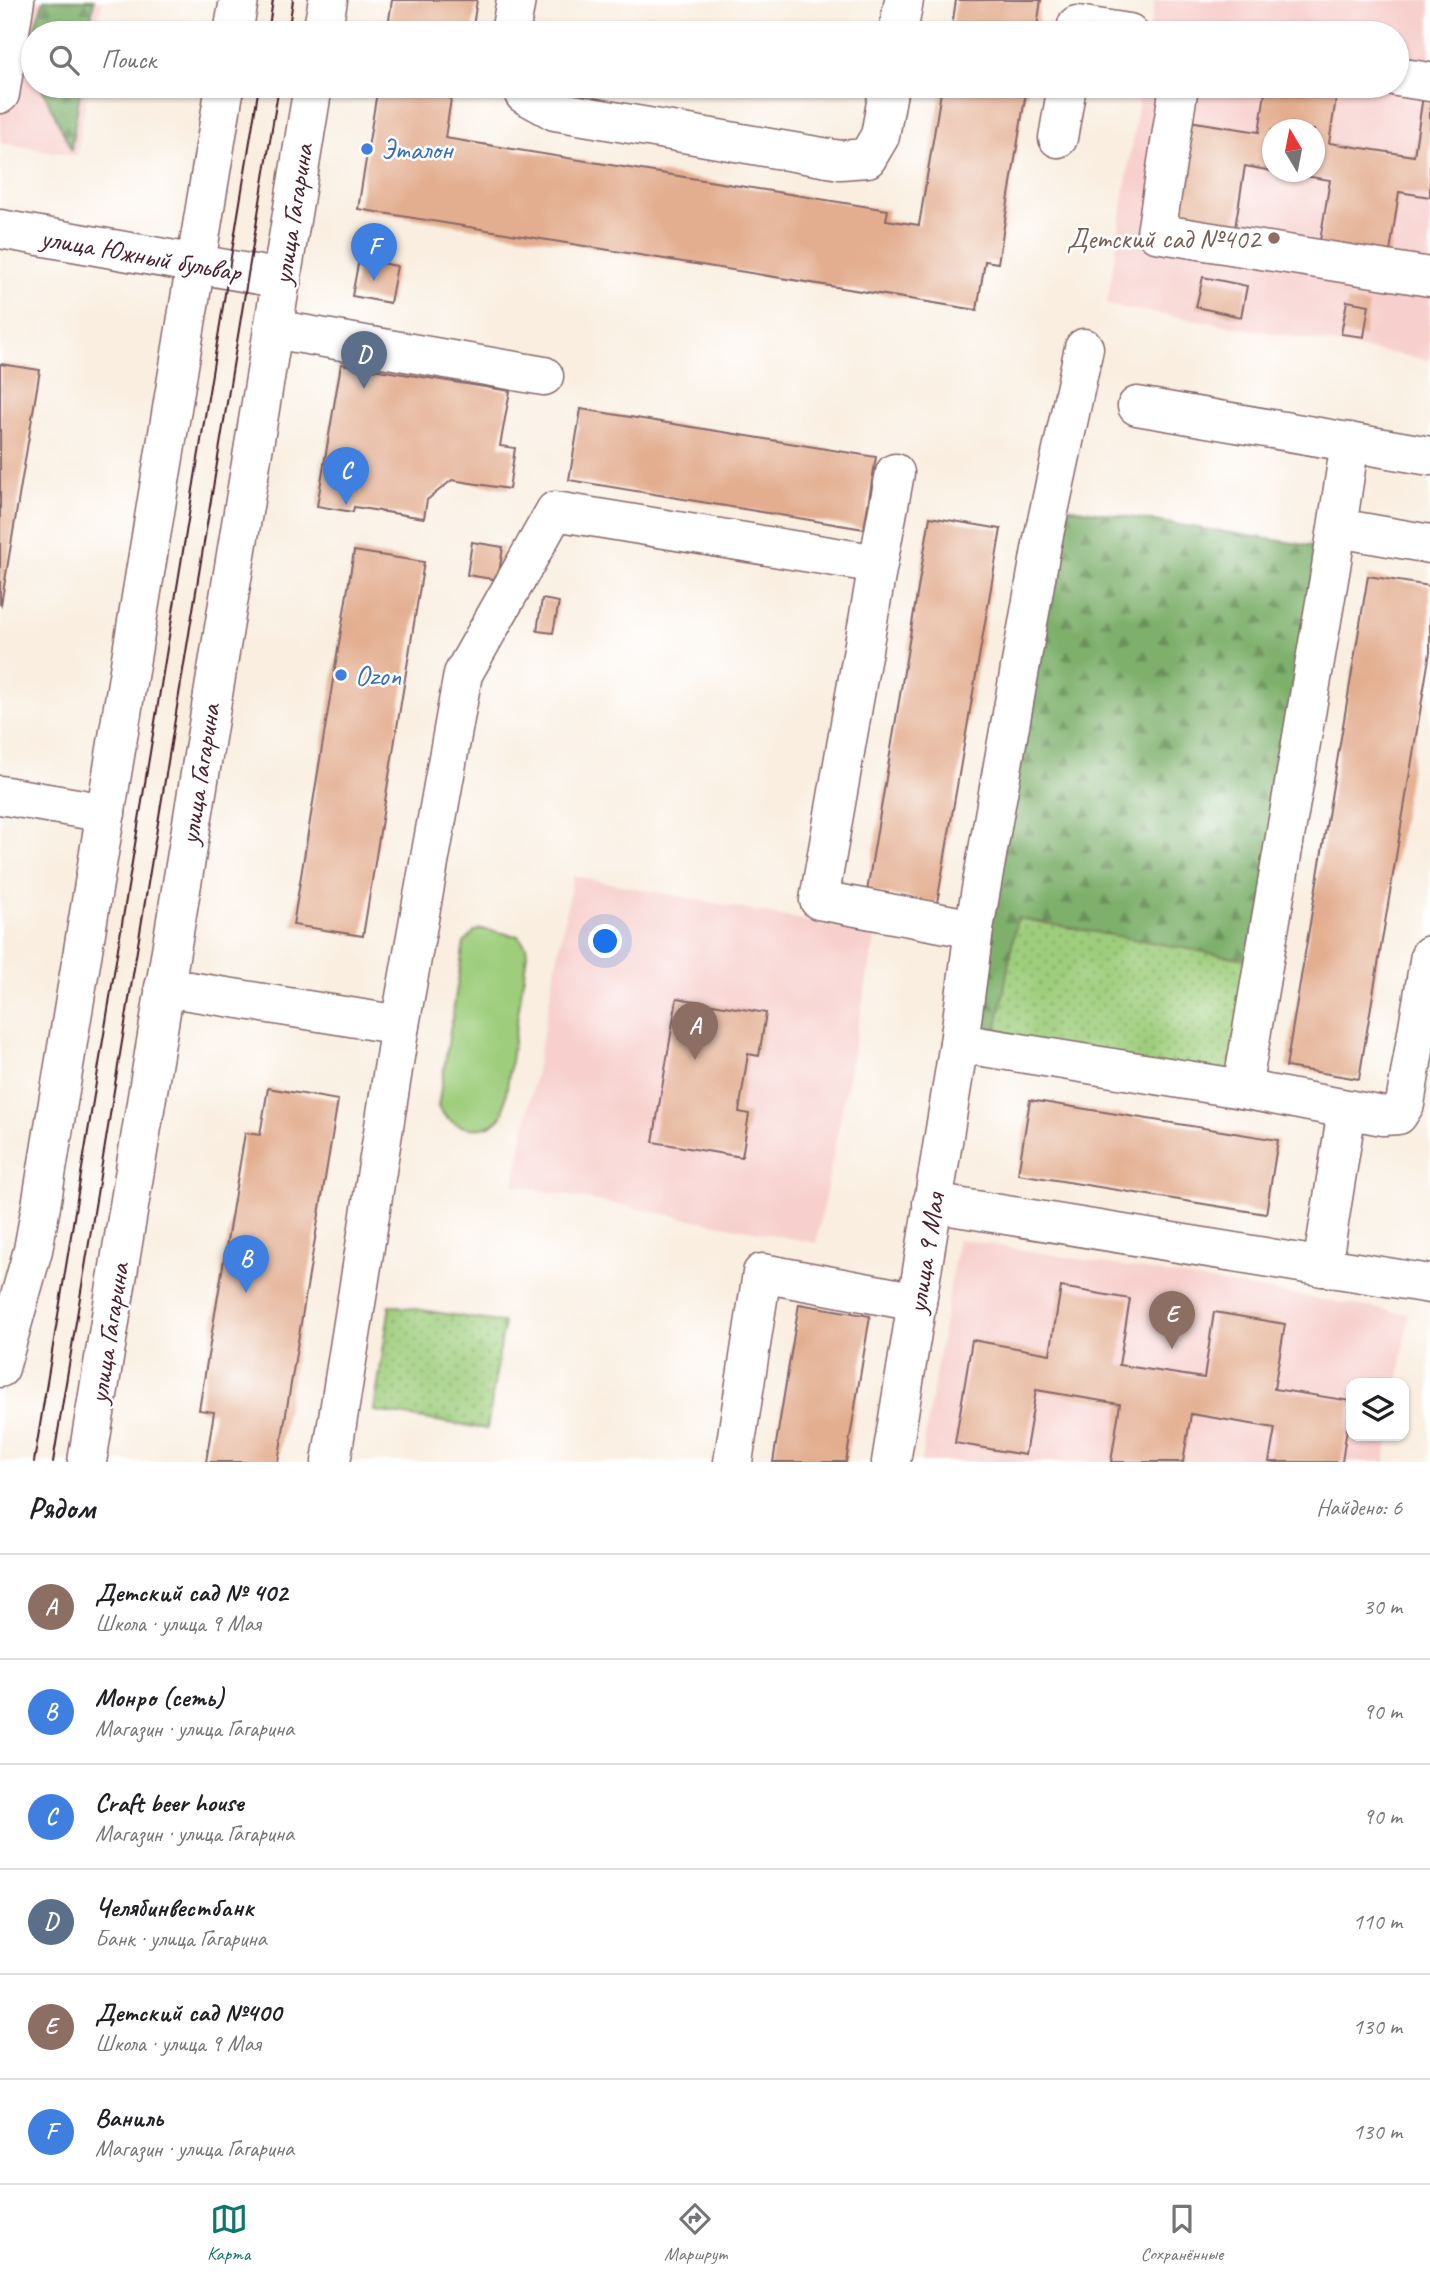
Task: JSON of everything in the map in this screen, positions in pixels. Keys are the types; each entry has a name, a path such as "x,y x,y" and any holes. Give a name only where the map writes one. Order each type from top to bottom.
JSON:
{"main road":[{"path":"0,94 15,0"},
{"path":"235,21 239,0"},
{"path":"324,21 328,0"},
{"path":"512,21 516,0"},
{"path":"900,21 904,0"},
{"path":"1409,79 1430,82"},
{"path":"0,1368 35,1239 223,98"},
{"name":"улица Гагарина","path":"87,1462 311,98"},
{"path":"531,98 555,111 840,160 867,158 880,136 887,98"},
{"path":"1058,138 1065,98"},
{"path":"1177,98 1156,233 1430,277"},
{"name":"улица Южный бульвар","path":"0,229 282,279"},
{"path":"273,329 544,376"},
{"name":"улица 9 Мая","path":"891,1462 974,929 1042,544 1084,348"},
{"path":"1137,406 1430,456"},
{"path":"1242,1089 1338,528 1350,442"},
{"path":"895,473 818,900 974,929"},
{"path":"331,1462 400,1025 463,674 555,511 878,564"},
{"path":"1338,528 1430,544"},
{"path":"0,795 106,813"},
{"path":"958,1043 1242,1089 1383,1116 1398,1115 1405,1104 1430,954"},
{"path":"164,987 400,1025"},
{"path":"1322,1267 1347,1110"},
{"path":"932,1203 1430,1284"},
{"path":"733,1462 762,1273 917,1302"}],"shaded area":[{"path":"0,0 102,0 98,21 21,21 21,98 86,98 77,156 0,143"},
{"name":"Детский сад №402","path":"1155,0 1430,0 1430,360 1107,305 1139,98 1409,98 1409,21 1151,21"},
{"path":"573,876 876,934 816,1243 514,1185"},
{"path":"958,1239 1409,1314 1399,1378 1346,1378 1346,1441 1388,1441 1385,1462 921,1462"}],"green space":[{"path":"44,0 94,0 91,21 36,21"},
{"path":"47,98 79,98 71,149"},
{"path":"1058,506 1345,551 1230,1096 982,1050 983,946"},
{"path":"1017,918 1249,960 1226,1086 994,1044"},
{"path":"481,929 518,936 526,946 527,954 503,1114 497,1122 489,1126 470,1128 451,1121 438,1107 464,943 475,931"},
{"path":"390,1305 504,1323 487,1429 374,1411"}],"building":[{"path":"392,0 477,0 474,21 389,21"},
{"path":"956,0 1041,0 1038,21 953,21"},
{"path":"1424,89 1430,90 1430,197 1399,192 1389,259 1319,247 1330,180 1325,179 1325,119 1262,119 1262,169 1245,166 1234,234 1166,223 1182,120 1259,132 1264,98 1336,98 1329,143 1414,156"},
{"path":"376,98 451,98 445,138 888,210 886,220 919,225 940,98 1025,98 998,263 985,261 977,310 358,209"},
{"path":"359,259 397,266 390,303 352,296"},
{"path":"1203,277 1247,286 1241,317 1196,307"},
{"path":"1347,301 1369,305 1364,337 1341,334"},
{"path":"0,364 40,370 1,605 0,604"},
{"path":"341,364 510,391 500,446 515,448 509,489 452,480 427,500 424,518 354,507 353,512 317,506"},
{"path":"581,409 876,457 864,529 569,480"},
{"path":"930,517 1001,529 937,903 867,891"},
{"path":"472,542 503,547 498,580 467,575"},
{"path":"354,551 424,562 363,936 293,925"},
{"path":"1368,576 1430,586 1430,652 1359,1079 1286,1067"},
{"path":"542,599 559,602 553,633 537,631"},
{"path":"677,998 766,1013 759,1056 748,1054 739,1112 749,1114 742,1157 653,1142"},
{"path":"268,1088 338,1100 278,1462 206,1462 214,1412 199,1410 245,1133 260,1135"},
{"path":"1030,1100 1278,1140 1266,1214 1018,1174"},
{"path":"1061,1287 1130,1299 1119,1365 1204,1378 1214,1312 1285,1324 1274,1389 1346,1400 1346,1435 1342,1462 1269,1462 1275,1428 1191,1414 1183,1462 1111,1462 1120,1404 1036,1390 1025,1455 955,1443 972,1340 1050,1354"},
{"path":"799,1304 870,1316 846,1462 773,1462"}],"tram line":[{"path":"270,21 273,0"},
{"path":"290,21 293,0"},
{"path":"34,1462 257,98"},
{"path":"53,1462 277,98"}],"place":[{"name":"Эталон","path":"367,149"},
{"name":"Детский сад №402","path":"1274,238"},
{"name":"Ваниль","path":"374,281"},
{"name":"Челябинвестбанк","path":"364,389"},
{"name":"Craft beer house","path":"346,505"},
{"name":"Ozon","path":"341,675"},
{"name":"Детский сад № 402","path":"695,1060"},
{"name":"Монро (сеть)","path":"246,1293"},
{"name":"Детский сад №400","path":"1172,1349"}]}
